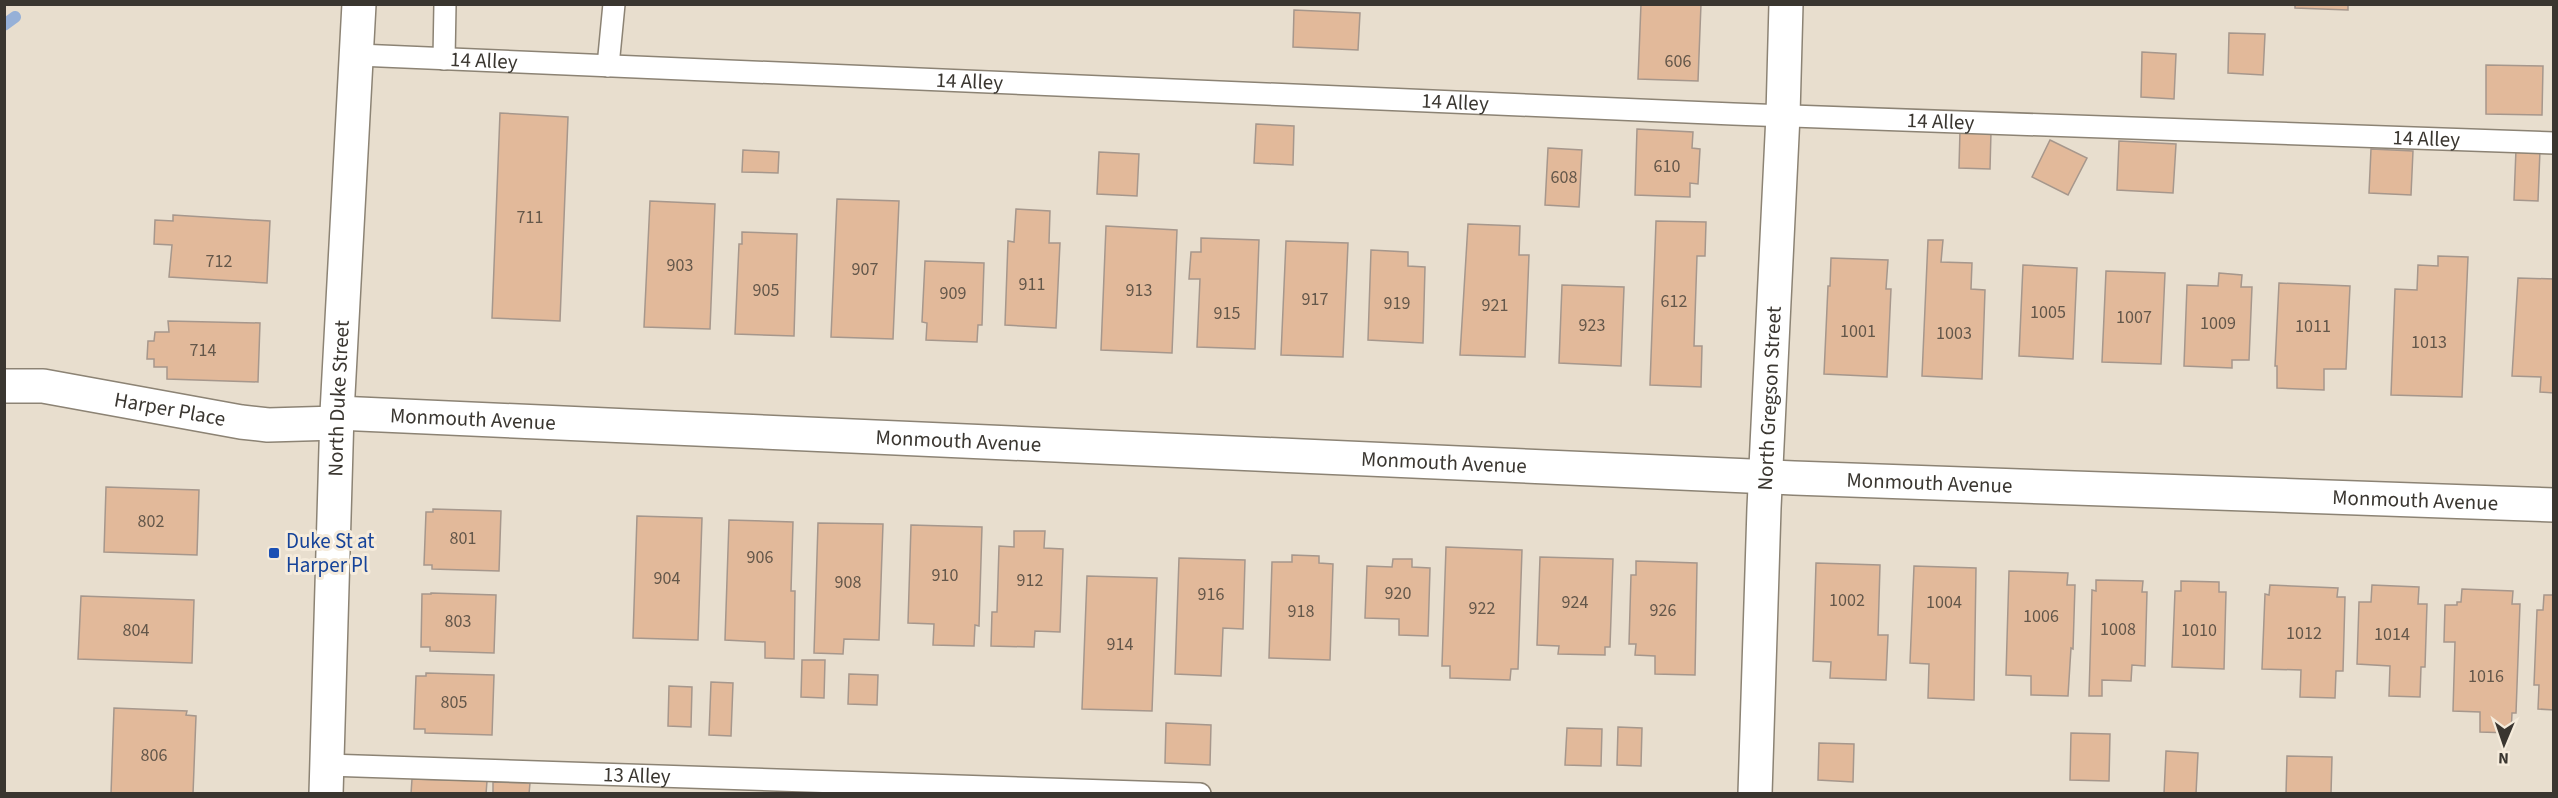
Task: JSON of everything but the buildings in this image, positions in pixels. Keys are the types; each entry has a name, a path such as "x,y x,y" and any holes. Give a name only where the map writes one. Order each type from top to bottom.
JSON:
{"street":[{"name":"North Duke Street","path":"327,779 337,418 359,4"},
{"name":"North Gregson Street","path":"1755,794 1765,477 1783,115 1786,4"},
{"name":"Harper Place","path":"4,386 43,386 268,425 337,418"},
{"name":"Monmouth Avenue","path":"337,418 1765,477 2553,505"}],"lane":[{"path":"444,59 445,4"},
{"path":"608,66 614,4"},
{"name":"14 Alley","path":"357,55 1783,115 2553,143"},
{"name":"13 Alley","path":"327,779 1200,794"}],"waterway":[{"path":"4,25 15,17"}],"place":[{"name":"Duke St at Harper Pl","path":"274,553"}]}
